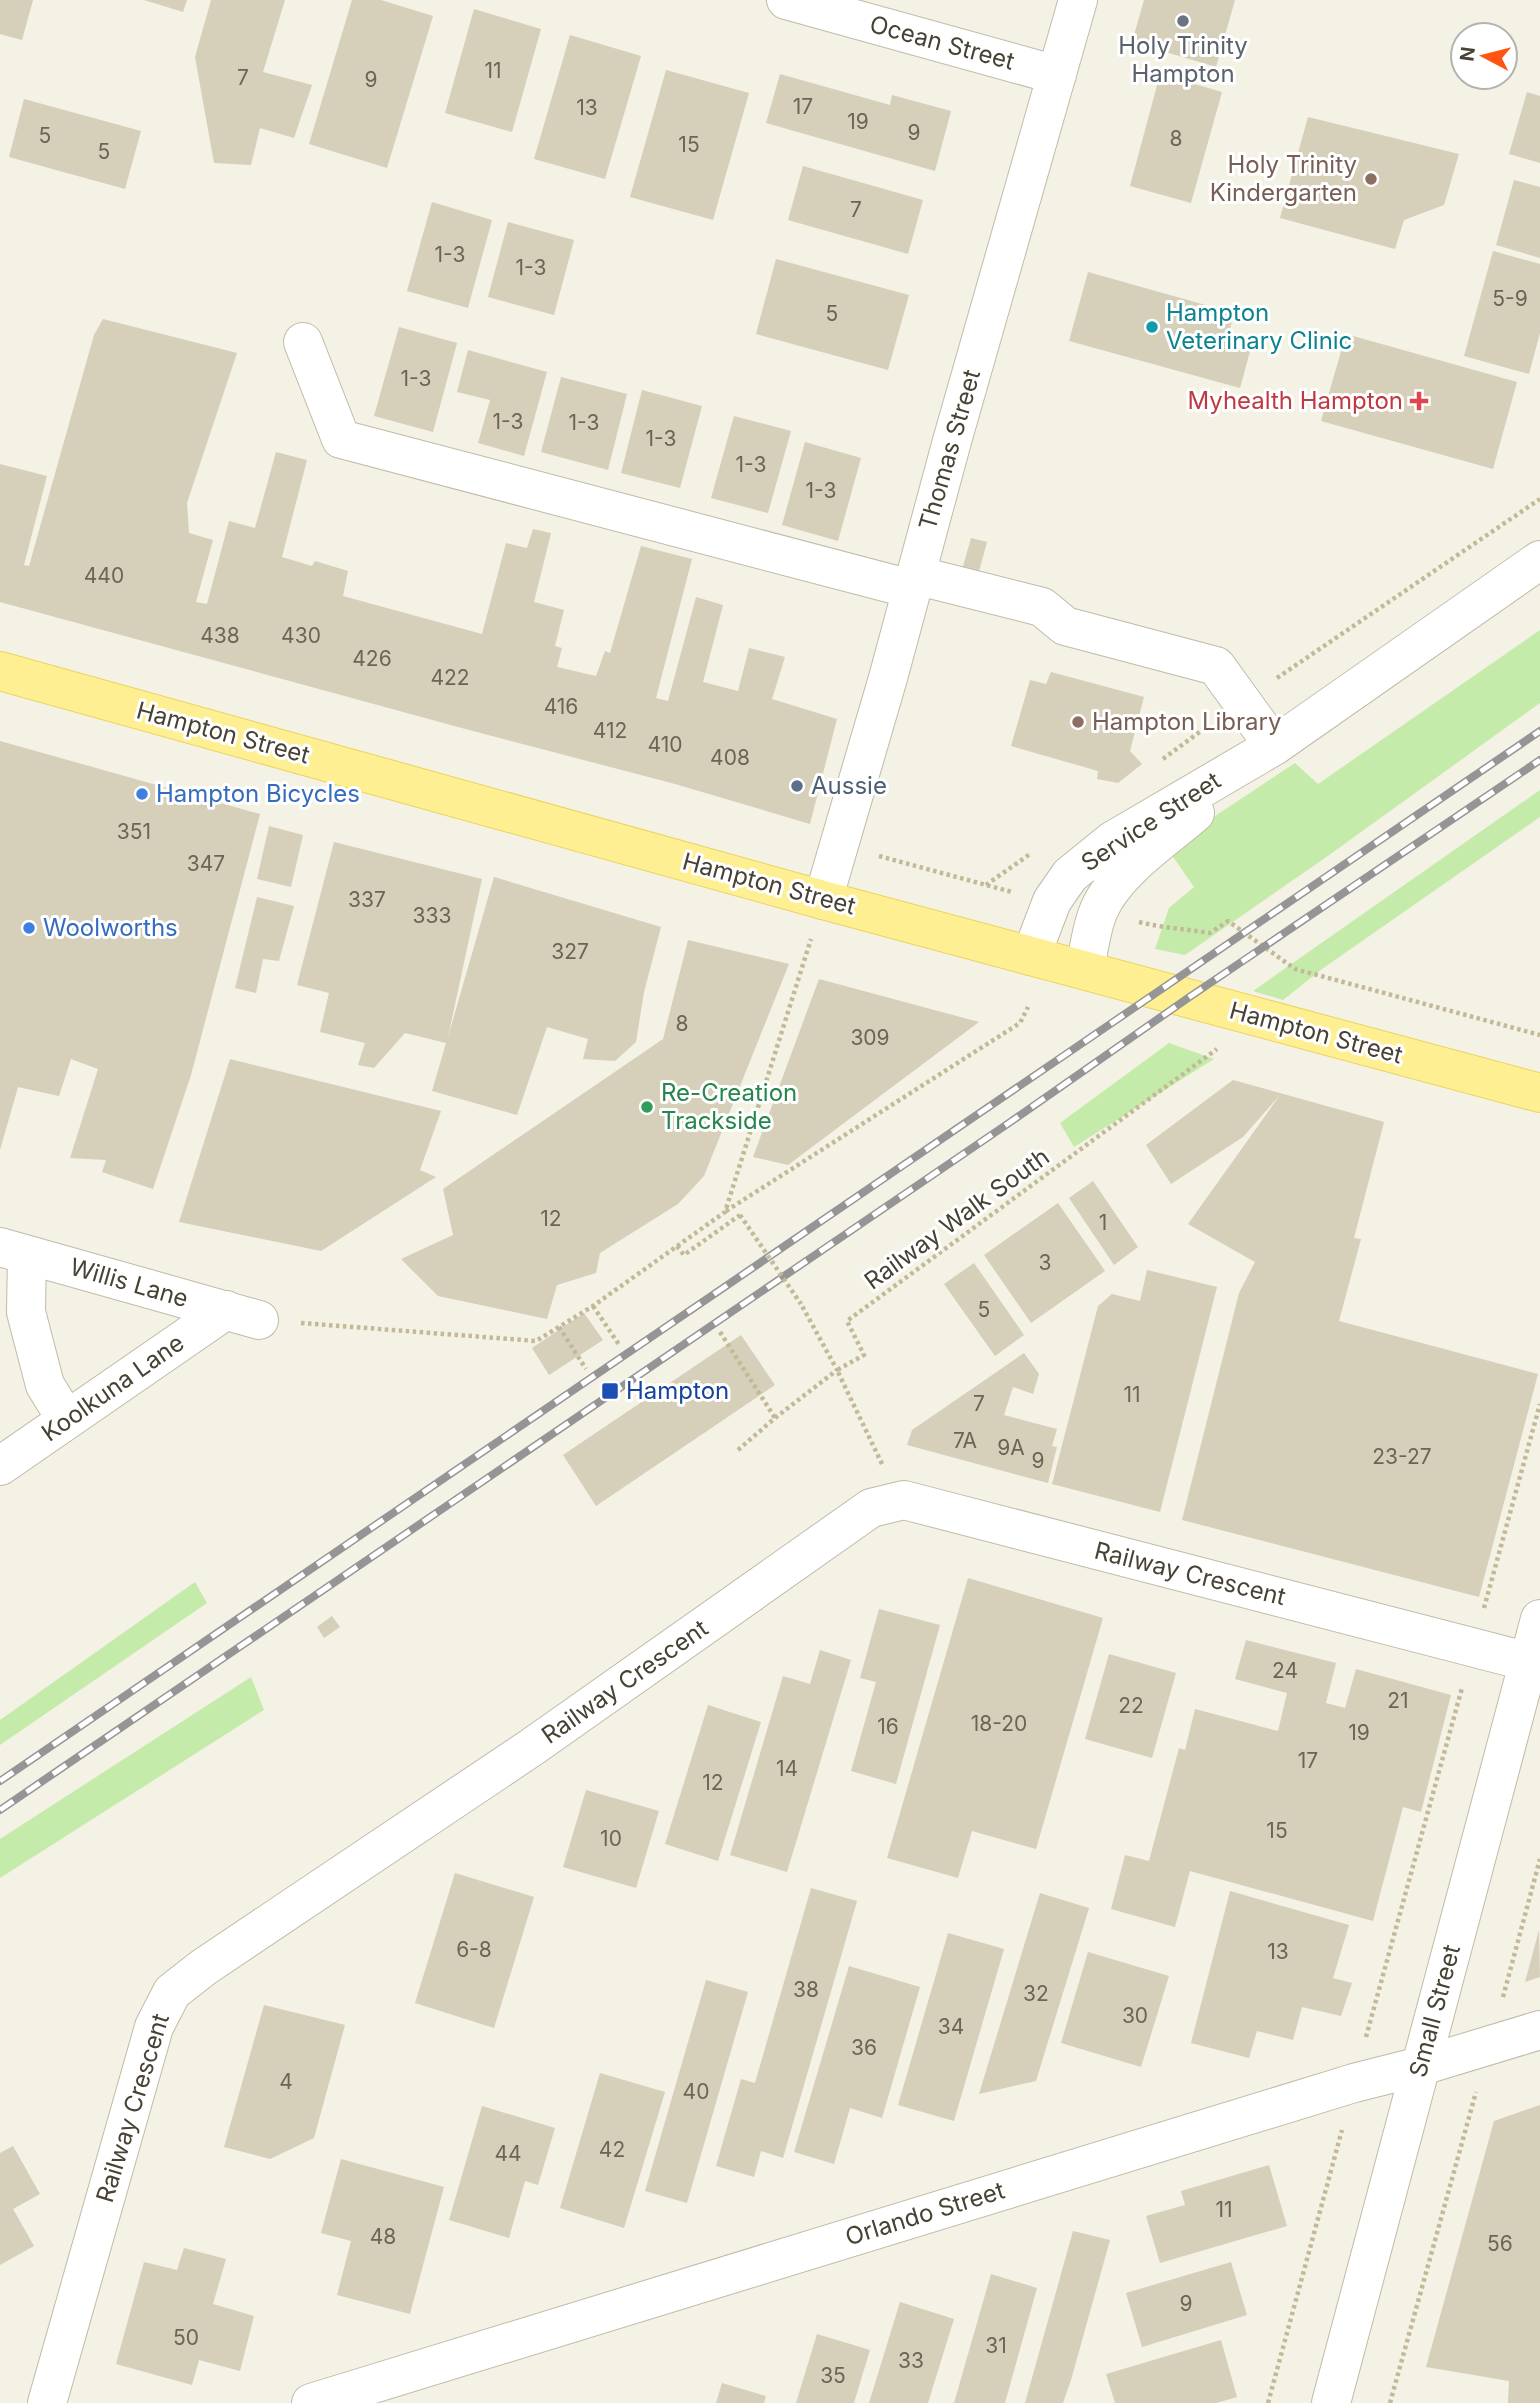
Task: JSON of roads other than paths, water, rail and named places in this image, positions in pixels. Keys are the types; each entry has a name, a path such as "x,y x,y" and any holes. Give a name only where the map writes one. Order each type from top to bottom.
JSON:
{"main road":[{"name":"Hampton Street","path":"0,671 823,900 1540,1093"}],"street":[{"name":"Ocean Street","path":"786,0 1057,75"},
{"name":"Thomas Street","path":"823,900 1078,0"},
{"path":"303,342 341,439 913,582 1042,607 1065,626 1216,666 1274,746"},
{"name":"Service Street","path":"1031,956 1052,901 1070,874 1112,841 1274,746 1540,560"},
{"name":"Service Street","path":"1085,969 1098,912 1108,892 1131,867 1274,746"},
{"path":"13,1251 45,1385 66,1419"},
{"name":"Willis Lane","path":"13,1251 242,1315"},
{"name":"Koolkuna Lane","path":"0,1466 66,1419 242,1315"},
{"name":"Railway Crescent","path":"47,2403 154,2027 172,1992 204,1967 532,1747 871,1508 904,1500 1528,1662"},
{"name":"Small Street","path":"1331,2403 1540,1619"},
{"name":"Orlando Street","path":"311,2403 1354,2083 1540,2030"}],"railway":[{"path":"0,1781 1540,731"},
{"path":"0,1810 1540,760"}],"place":[{"name":"Holy Trinity Hampton","path":"1183,21"},
{"name":"Holy Trinity Kindergarten","path":"1371,179"},
{"name":"Hampton Veterinary Clinic","path":"1152,327"},
{"name":"Myhealth Hampton","path":"1419,401"},
{"name":"Hampton Library","path":"1078,722"},
{"name":"Aussie","path":"797,786"},
{"name":"Hampton Bicycles","path":"142,794"},
{"name":"Woolworths","path":"29,928"},
{"name":"Re-Creation Trackside","path":"647,1107"},
{"name":"Hampton","path":"610,1391"}]}
